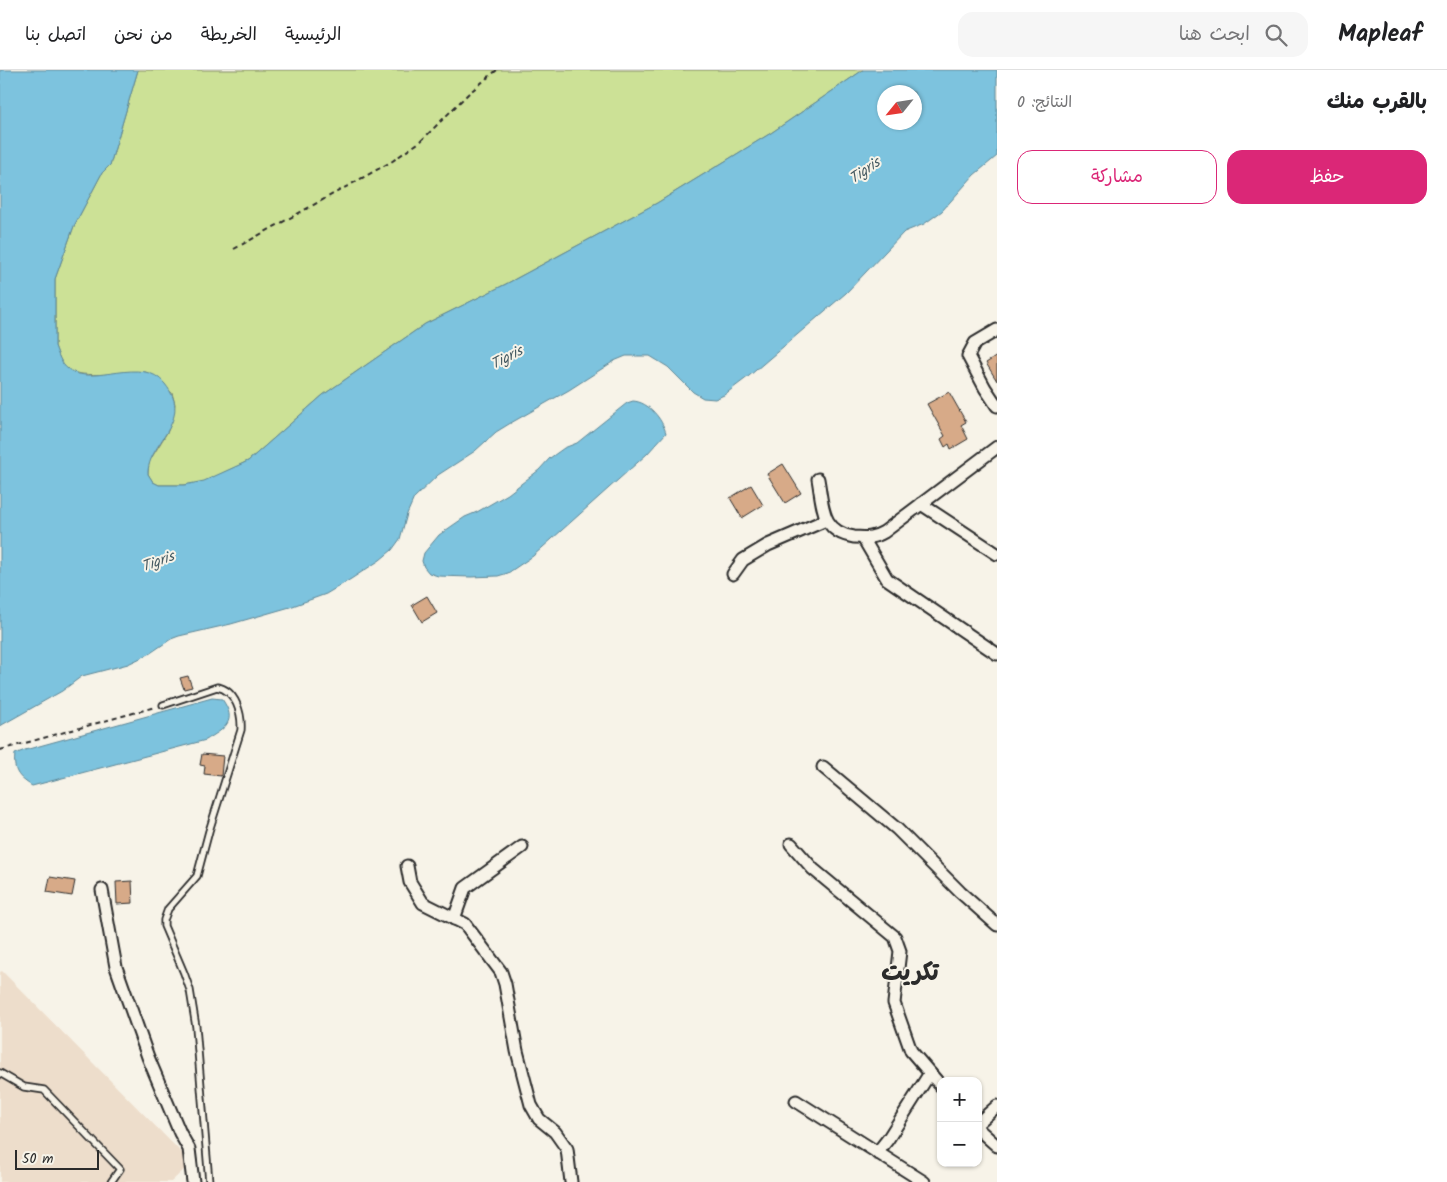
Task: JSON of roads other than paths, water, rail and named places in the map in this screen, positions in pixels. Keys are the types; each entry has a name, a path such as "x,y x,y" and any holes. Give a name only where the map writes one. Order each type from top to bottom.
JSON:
{"street":[{"path":"997,330 975,343 968,356 997,406"},
{"path":"818,479 826,520 832,528 839,534 870,538 884,532 997,447"},
{"path":"921,504 997,554"},
{"path":"734,574 743,560 768,546 826,520"},
{"path":"863,538 887,580 997,654"},
{"path":"823,767 897,829 960,892 997,925"},
{"path":"791,844 813,869 895,937 900,951 894,1003 911,1051 937,1081"},
{"path":"454,919 465,888 522,847"},
{"path":"407,866 410,882 422,903 466,924 501,972 505,984 517,1051 531,1105 539,1119 555,1132 567,1149 571,1182"},
{"path":"102,890 116,967 148,1057 189,1149 190,1179"},
{"path":"877,1152 888,1139 930,1073"},
{"path":"796,1101 924,1182"},
{"path":"979,1122 997,1106"},
{"path":"982,1133 997,1146"}],"lane":[{"path":"162,705 217,687 227,690 238,708 241,718 240,730 197,876 168,909 164,920 164,926 190,990 196,1027 209,1182"},
{"path":"0,1073 24,1087 44,1090 120,1169 111,1182"}],"water":[{"name":"Tigris","path":"0,70 138,70 110,165 102,173 74,226 55,279 55,346 63,364 78,374 144,372 155,376 165,384 173,397 175,409 173,421 154,452 148,474 153,482 159,485 184,485 204,481 248,461 323,395 425,324 506,284 657,203 771,133 863,70 997,70 997,156 974,175 942,211 924,224 904,232 846,293 724,395 715,399 703,398 693,392 668,367 650,356 626,356 614,361 569,390 496,432 475,451 438,475 414,498 400,539 392,550 380,560 326,594 290,607 231,624 179,636 128,664 82,676 62,691 0,726"},
{"path":"633,401 644,404 654,412 666,433 647,454 533,556 508,573 498,576 438,576 429,573 424,567 422,561 424,553 439,535 465,517 508,494 539,470 550,458 564,448 577,443 627,403"},
{"path":"212,698 222,699 227,707 229,719 224,728 206,740 32,786 23,780 16,769 15,754 25,750"}],"district":[{"name":"تكريت","path":"910,973"}]}
